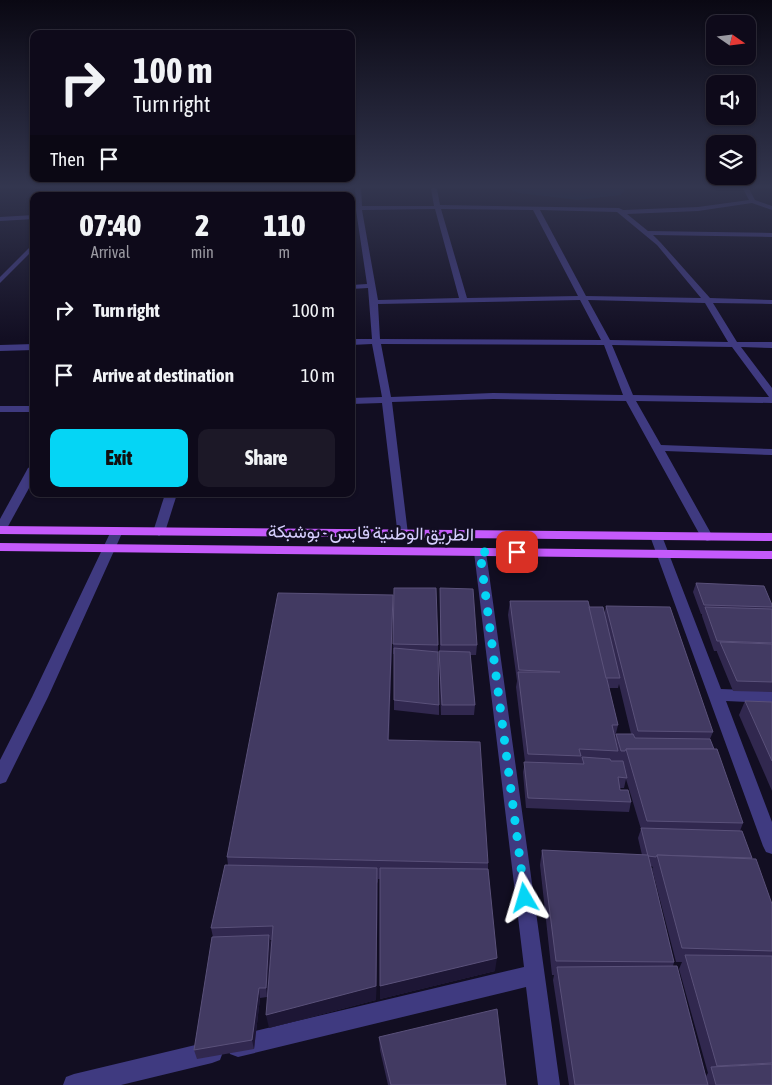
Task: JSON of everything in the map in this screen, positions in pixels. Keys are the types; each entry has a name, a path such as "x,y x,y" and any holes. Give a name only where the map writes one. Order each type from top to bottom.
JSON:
{"main road":[{"name":"الطريق الوطنية قابس - بوشبكة","path":"0,530 772,537"},
{"name":"الطريق الوطنية قابس - بوشبكة","path":"0,547 772,555"}],"street":[{"path":"361,238 372,286 376,342 387,400 402,534"},
{"path":"446,238 464,300"},
{"path":"551,238 607,343 629,398 707,537"},
{"path":"651,238 667,252 706,300 734,344 772,395"},
{"path":"0,281 30,249"},
{"path":"355,287 372,286"},
{"path":"374,302 583,298 772,302"},
{"path":"355,342 478,341 772,345"},
{"path":"0,348 30,347"},
{"path":"355,401 492,396 772,400"},
{"path":"0,409 30,409"},
{"path":"657,448 772,452"},
{"path":"0,530 30,475"},
{"path":"160,532 170,497"},
{"path":"2,768 117,531"},
{"path":"656,536 772,846"},
{"path":"480,552 549,1085"},
{"path":"716,695 772,697"},
{"path":"74,1085 535,975"}],"building":[{"path":"696,583 764,586 772,607 704,605"},
{"path":"394,588 436,588 438,645 393,644"},
{"path":"440,588 473,589 477,645 441,645"},
{"path":"278,593 393,595 388,740 480,742 488,863 227,857"},
{"path":"510,601 588,601 618,725 612,725 618,751 579,749 581,756 528,754 518,672 560,672 519,670"},
{"path":"606,606 670,607 713,732 638,731"},
{"path":"589,607 603,607 620,678 606,678"},
{"path":"705,607 772,609 772,643 717,641"},
{"path":"720,642 772,644 772,682 737,681"},
{"path":"394,648 438,652 439,705 394,700"},
{"path":"439,651 470,652 475,705 442,705"},
{"path":"745,701 772,702 772,761"},
{"path":"616,734 633,734 635,738 710,739 714,749 626,749 621,751"},
{"path":"626,749 717,749 743,823 647,821"},
{"path":"582,757 623,761 627,778 618,777 620,790 628,790 631,802 528,798 524,762 584,764"},
{"path":"641,828 742,831 752,858 648,856"},
{"path":"542,850 648,855 674,962 556,961"},
{"path":"657,855 756,859 772,904 772,951 682,948"},
{"path":"225,865 377,868 376,986 266,1015 273,926 211,928"},
{"path":"380,868 488,869 497,958 380,986"},
{"path":"269,935 266,988 259,988 252,1040 194,1050 212,937"},
{"path":"685,955 772,956 772,1063 717,1066"},
{"path":"677,966 708,1085 575,1085 557,967"},
{"path":"497,1009 506,1085 391,1085 379,1037"},
{"path":"772,1064 772,1085 716,1085 711,1067"}],"route":[{"path":"517,552 480,552 525,898"}]}
